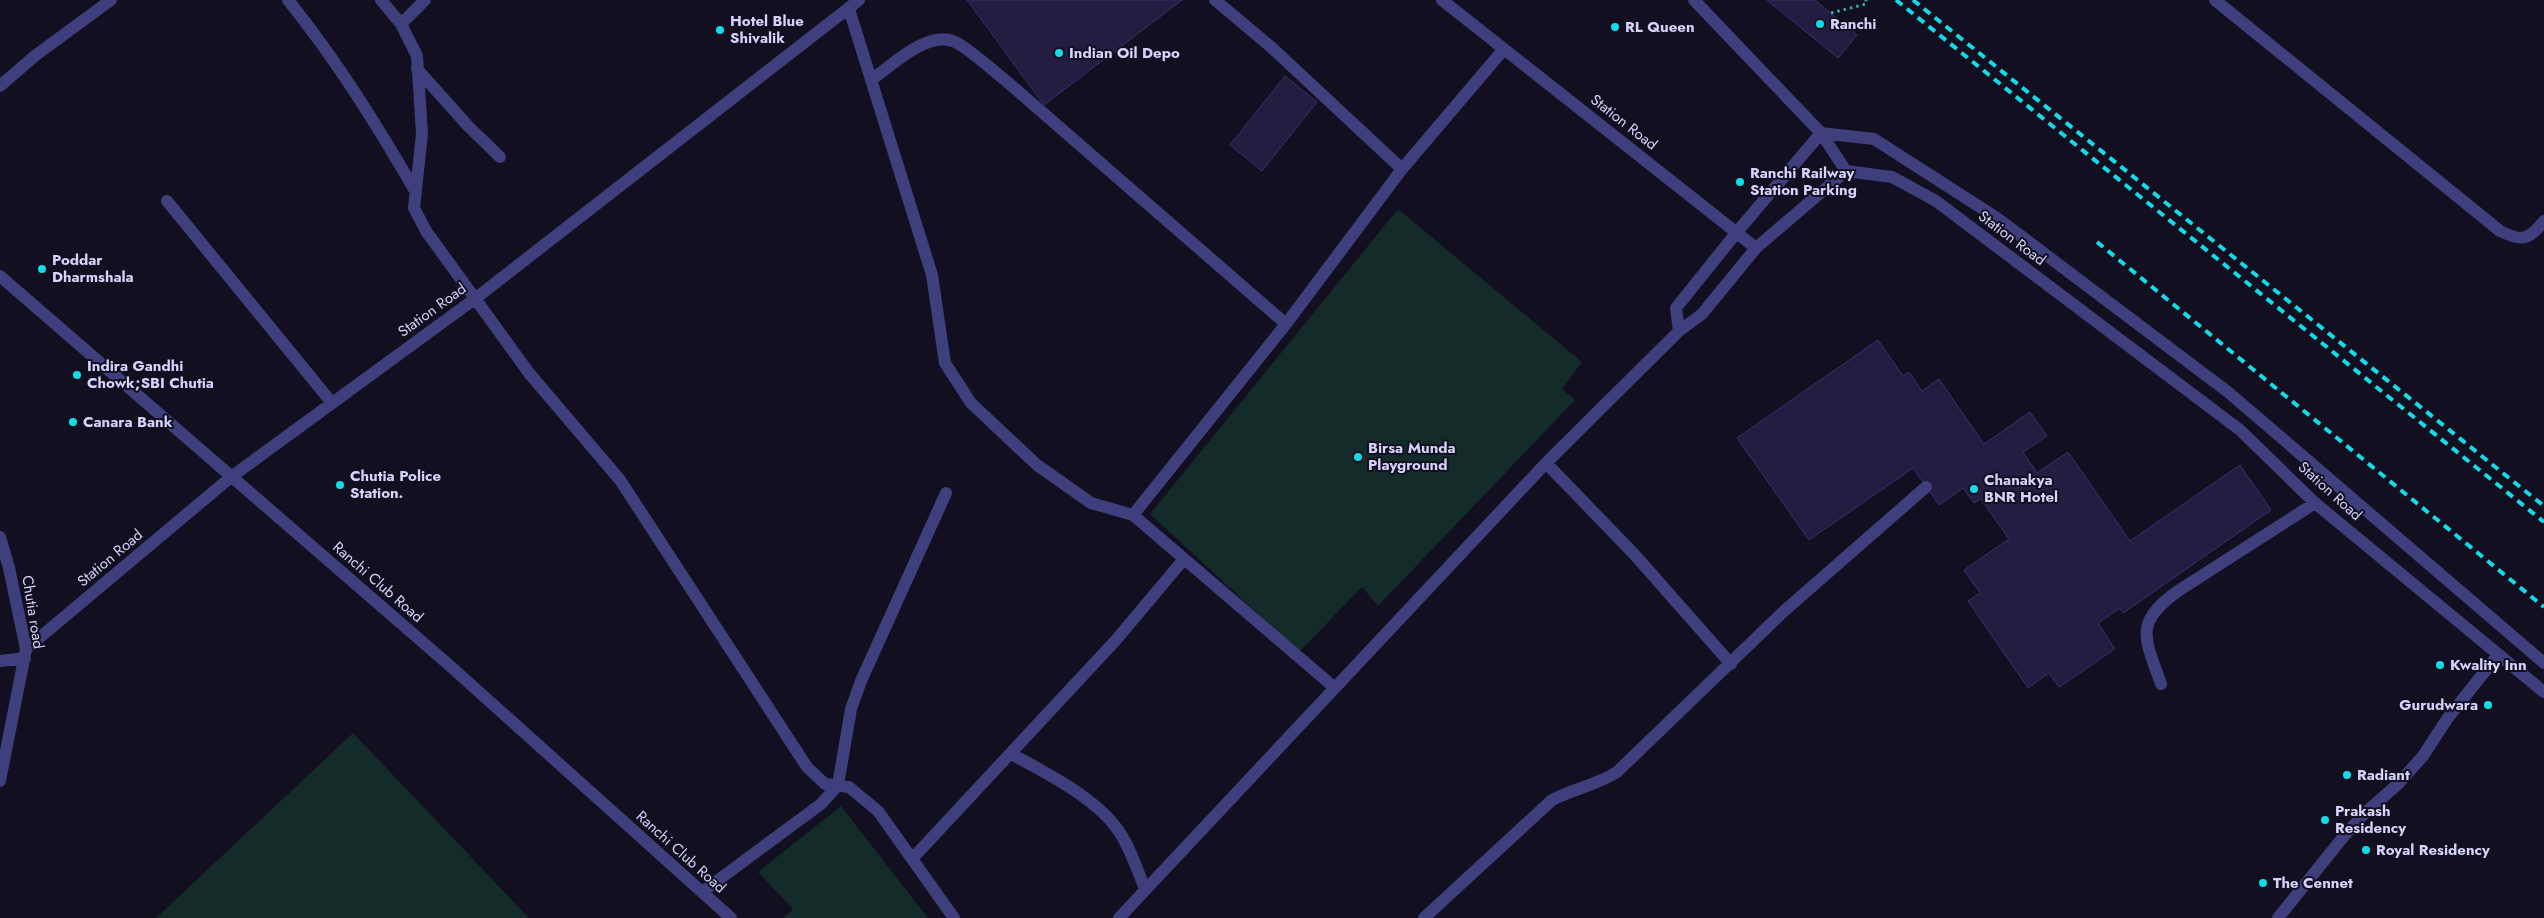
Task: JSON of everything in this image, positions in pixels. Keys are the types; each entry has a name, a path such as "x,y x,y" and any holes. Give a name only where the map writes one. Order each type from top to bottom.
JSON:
{"street":[{"path":"0,86 36,56 111,0"},
{"path":"288,0 324,46 366,106 414,189"},
{"path":"381,0 401,24 417,56 422,134 414,189 414,208 426,231 529,373 620,480 807,767 825,784 850,787 878,811 954,918"},
{"path":"401,24 425,0"},
{"name":"Station Road","path":"25,654 232,477 476,298 859,0"},
{"path":"1215,0 1271,47 1402,169"},
{"name":"Station Road","path":"1442,0 1756,248"},
{"path":"1118,918 1546,463 1680,331 1702,314 1756,248 1846,171 1821,133 1694,0"},
{"path":"2215,0 2500,232 2513,238 2525,239 2534,233 2544,221"},
{"path":"849,9 932,275 945,363 958,386 971,403 1037,465 1073,493 1098,506 1133,514 1335,688"},
{"path":"871,80 925,42 942,38 957,43 1005,80 1286,324"},
{"path":"1133,514 1286,324 1402,169 1504,48"},
{"path":"417,69 468,126 500,157"},
{"path":"1680,331 1676,308 1737,232 1821,133"},
{"path":"1821,133 1874,139 1997,218 2228,392 2544,663"},
{"name":"Station Road","path":"1846,171 1892,177 1936,201 2240,430 2315,503 2544,692"},
{"path":"167,201 332,403"},
{"name":"Ranchi Club Road","path":"0,276 449,665 731,918"},
{"path":"1546,463 1634,554 1731,664"},
{"path":"1424,918 1552,800 1566,792 1605,780 1617,772 1783,612 1926,487"},
{"path":"702,892 821,804 838,785 851,710 861,681 946,493"},
{"path":"2160,684 2145,638 2146,625 2164,600 2315,503"},
{"name":"Chutia road","path":"0,536 9,568 25,654 0,781"},
{"path":"912,859 1116,640 1184,559"},
{"path":"0,661 25,654"},
{"path":"2278,918 2344,836 2365,813 2398,784 2422,756 2498,655"},
{"path":"1011,754 1046,773 1093,805 1117,828 1128,847 1145,889"}],"path":[{"path":"1831,13 1866,4 1866,0"}],"green space":[{"name":"Birsa Munda Playground","path":"1398,209 1582,362 1562,389 1575,400 1378,606 1362,587 1299,652 1150,514"},
{"path":"353,733 529,918 156,918"},
{"path":"841,806 928,918 783,918 793,909 758,872"}],"building":[{"name":"Indian Oil Depo","path":"967,0 1182,0 1044,105"},
{"name":"Ranchi","path":"1767,0 1815,0 1857,35 1838,58"},
{"path":"1285,76 1317,102 1262,171 1230,145"},
{"path":"1878,340 1903,376 1909,372 1922,391 1939,379 1984,444 2030,412 2047,436 2023,452 2037,473 2068,452 2130,541 2240,465 2271,510 2123,613 2120,608 2098,623 2115,649 2059,687 2049,673 2028,688 1968,601 1980,593 1964,570 2009,539 1981,499 1974,503 1963,488 1939,505 1913,468 1809,540 1737,438"}],"railway":[{"path":"1896,0 2544,522"},
{"path":"1913,0 2544,506"},
{"path":"2097,242 2544,607"}],"place":[{"name":"Ranchi","path":"1820,24"},
{"name":"RL Queen","path":"1615,27"},
{"name":"Hotel Blue Shivalik","path":"720,30"},
{"name":"Indian Oil Depo","path":"1059,53"},
{"name":"Ranchi Railway Station Parking","path":"1740,182"},
{"name":"Poddar Dharmshala","path":"42,269"},
{"name":"Indira Gandhi Chowk;SBI Chutia","path":"77,375"},
{"name":"Canara Bank","path":"73,422"},
{"name":"Birsa Munda Playground","path":"1358,457"},
{"name":"Chutia Police Station.","path":"340,485"},
{"name":"Chanakya BNR Hotel","path":"1974,489"},
{"name":"Kwality Inn","path":"2440,665"},
{"name":"Gurudwara","path":"2488,705"},
{"name":"Radiant","path":"2347,775"},
{"name":"Prakash Residency","path":"2325,820"},
{"name":"Royal Residency","path":"2366,850"},
{"name":"The Cennet","path":"2263,883"}]}
